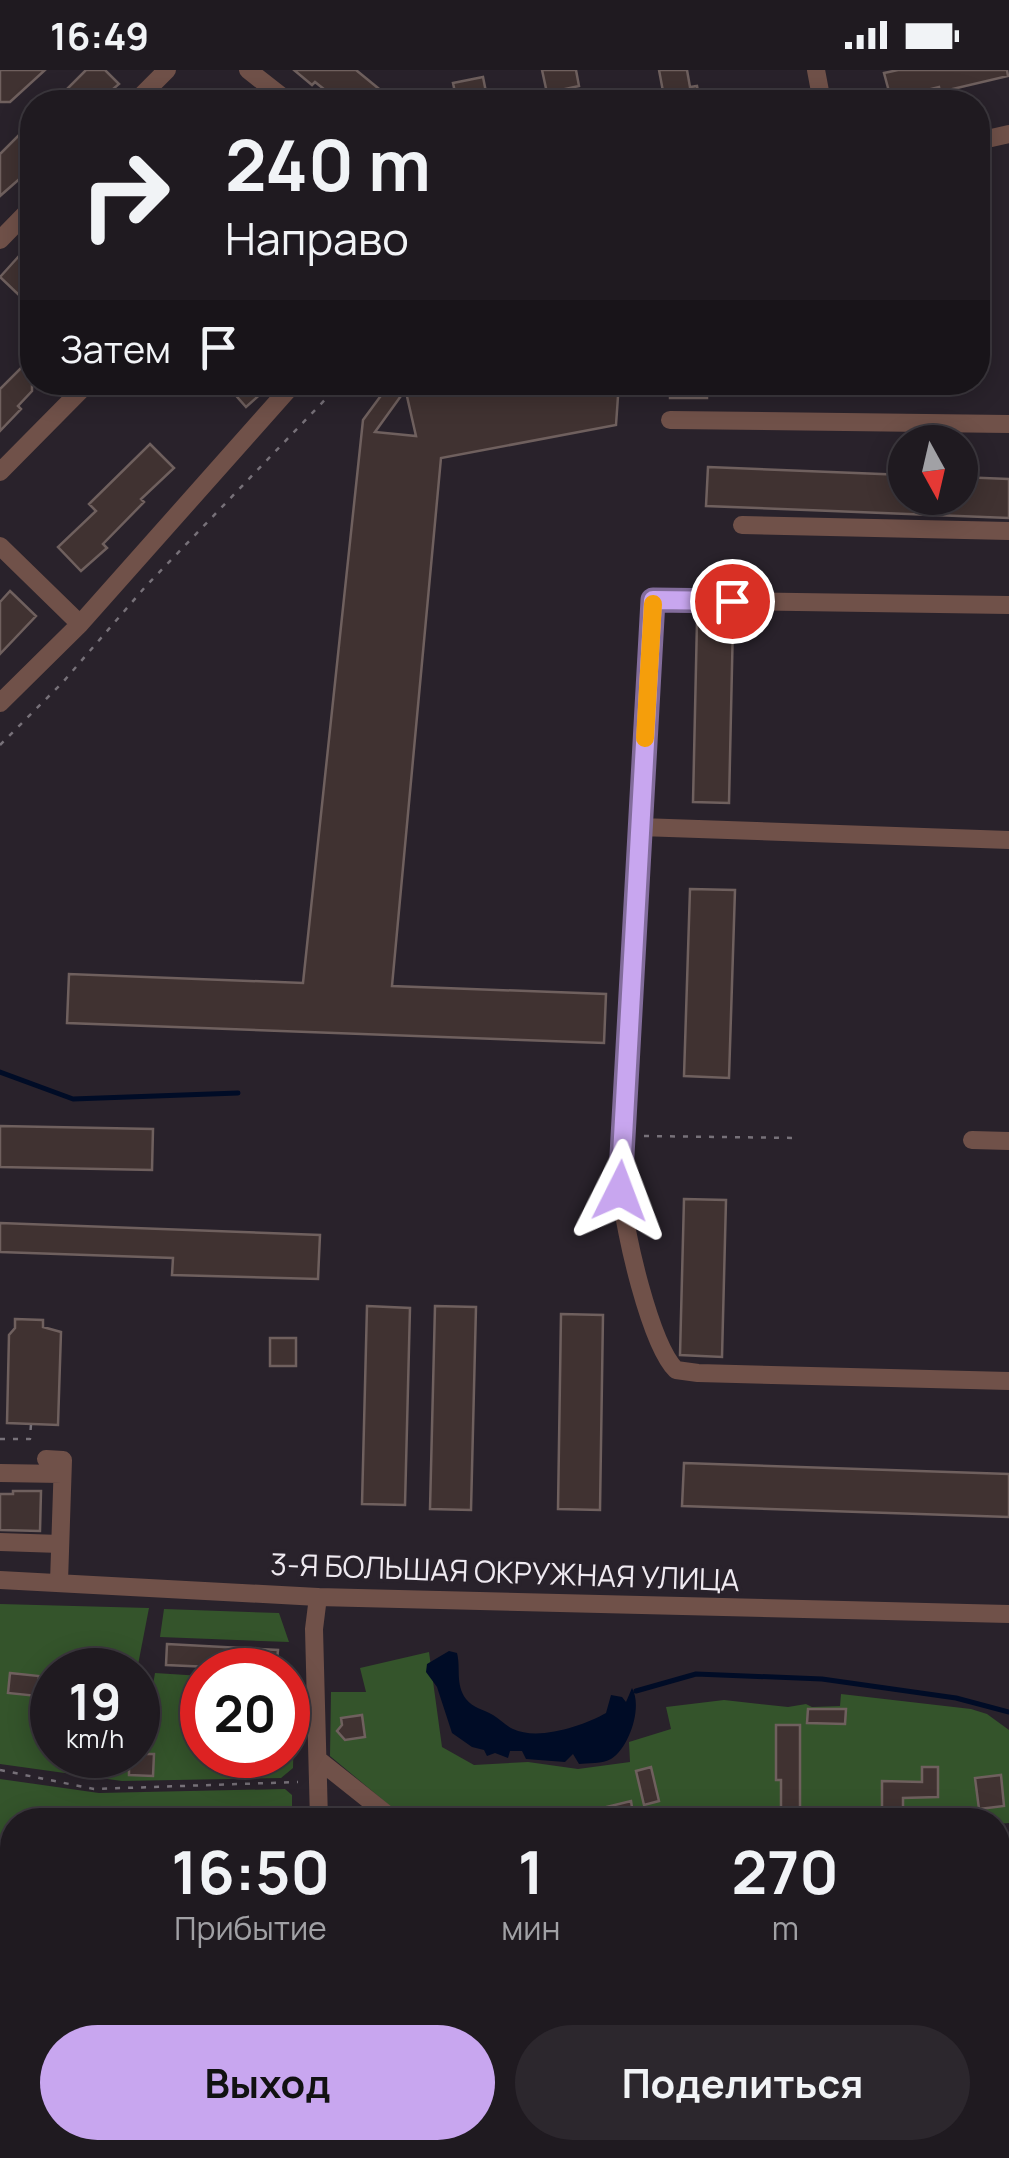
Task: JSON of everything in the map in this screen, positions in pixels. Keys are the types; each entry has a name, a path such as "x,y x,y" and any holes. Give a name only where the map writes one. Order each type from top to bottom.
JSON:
{"street":[{"path":"148,90 167,70"},
{"path":"248,70 274,90"},
{"path":"0,240 20,219"},
{"path":"0,472 76,395"},
{"path":"0,704 80,624 283,395"},
{"path":"670,420 1009,424"},
{"path":"742,525 1009,530"},
{"path":"0,546 80,624"},
{"path":"1009,605 653,600 622,1215 660,1348 676,1370 1009,1381"},
{"path":"640,827 1009,840"},
{"path":"972,1140 1009,1141 1009,1128"},
{"path":"46,1460 62,1460 59,1582"},
{"path":"0,1473 62,1474"},
{"path":"0,1542 60,1544"},
{"name":"3-Я БОЛЬШАЯ ОКРУЖНАЯ УЛИЦА","path":"0,1580 318,1597 1009,1614"},
{"path":"318,1597 314,1629 319,1808"},
{"path":"320,1761 379,1808"}],"path":[{"path":"0,745 330,395"},
{"path":"624,1136 797,1138"},
{"path":"0,1438 30,1439 30,1424"},
{"path":"0,1770 94,1789 320,1782"}],"green space":[{"path":"0,1604 149,1608 141,1648 30,1648 30,1768 0,1764"},
{"path":"164,1609 279,1613 289,1642 160,1637"},
{"path":"429,1652 442,1747 474,1765 528,1762 578,1769 630,1762 629,1742 671,1729 666,1707 724,1700 788,1707 840,1706 841,1694 971,1709 987,1714 1009,1730 1009,1808 393,1808 330,1756 331,1692 366,1692 360,1668"},
{"path":"160,1673 180,1675 180,1778 281,1778 122,1781 100,1778 160,1778"},
{"path":"0,1779 99,1793 285,1789 292,1795 292,1808 0,1808"}],"water":[{"path":"449,1651 457,1653 461,1688 469,1702 523,1732 547,1733 585,1723 606,1713 611,1695 626,1702 632,1688 636,1706 628,1737 618,1754 599,1763 579,1764 573,1754 565,1762 526,1759 522,1751 510,1751 508,1758 495,1753 487,1756 484,1750 452,1733 437,1687 426,1672 427,1664"}],"building":[{"path":"0,70 45,70 10,102 0,102"},
{"path":"86,70 105,70 119,84 114,90 66,90"},
{"path":"294,70 356,70 380,90 325,90 315,82 312,85"},
{"path":"542,70 576,70 579,86 546,90"},
{"path":"659,70 687,70 690,87 697,86 698,90 663,90"},
{"path":"1007,70 1008,76 948,90 889,90 884,73"},
{"path":"483,77 486,90 454,90 453,83"},
{"path":"20,134 20,178 0,196 0,154"},
{"path":"19,256 20,296 0,277"},
{"path":"20,369 20,395 28,395 0,431 0,389"},
{"path":"235,395 259,395 246,407"},
{"path":"381,395 402,395 375,432 416,436 407,395 618,395 616,425 441,458 392,986 606,994 604,1043 67,1023 69,974 303,983 363,420"},
{"path":"670,395 707,395 707,398"},
{"path":"150,444 174,468 103,544 107,548 81,571 58,547 96,511 89,504"},
{"path":"708,467 888,474 888,513 706,506"},
{"path":"978,478 1009,479 1009,518 933,515 978,515"},
{"path":"10,591 36,616 0,654 0,602"},
{"path":"697,621 733,622 729,803 693,802"},
{"path":"690,889 735,890 729,1078 684,1076"},
{"path":"0,1126 153,1129 152,1170 0,1167"},
{"path":"684,1199 726,1200 722,1357 680,1355"},
{"path":"0,1223 320,1235 318,1279 172,1275 173,1258 0,1252"},
{"path":"367,1306 410,1308 405,1505 362,1504"},
{"path":"435,1306 476,1307 471,1510 430,1509"},
{"path":"561,1314 603,1315 600,1510 558,1509"},
{"path":"15,1319 43,1320 43,1327 61,1332 58,1425 7,1423 9,1335 15,1328"},
{"path":"270,1338 296,1338 296,1366 270,1366"},
{"path":"684,1463 1009,1474 1009,1517 682,1506"},
{"path":"41,1491 40,1531 0,1530 0,1494"},
{"path":"167,1644 241,1648 180,1648 180,1666 166,1665"},
{"path":"10,1673 30,1675 30,1695 8,1693"},
{"path":"808,1709 846,1709 845,1724 807,1723"},
{"path":"362,1715 365,1737 345,1740 337,1731 342,1725 341,1718"},
{"path":"776,1725 800,1725 800,1808 781,1808 781,1780 776,1780"},
{"path":"651,1767 659,1801 644,1805 636,1771"},
{"path":"922,1767 938,1767 938,1797 903,1798 903,1808 882,1808 882,1781 922,1782"},
{"path":"1001,1775 1004,1806 979,1808 975,1778"},
{"path":"631,1801 632,1808 602,1808"}],"waterway":[{"path":"0,1072 73,1099 238,1093"},
{"path":"636,1691 696,1674 822,1679 956,1698 1009,1712"}],"slow traffic":[{"path":"645,738 653,604"}],"route":[{"path":"620,1191 653,600 732,601"}]}
